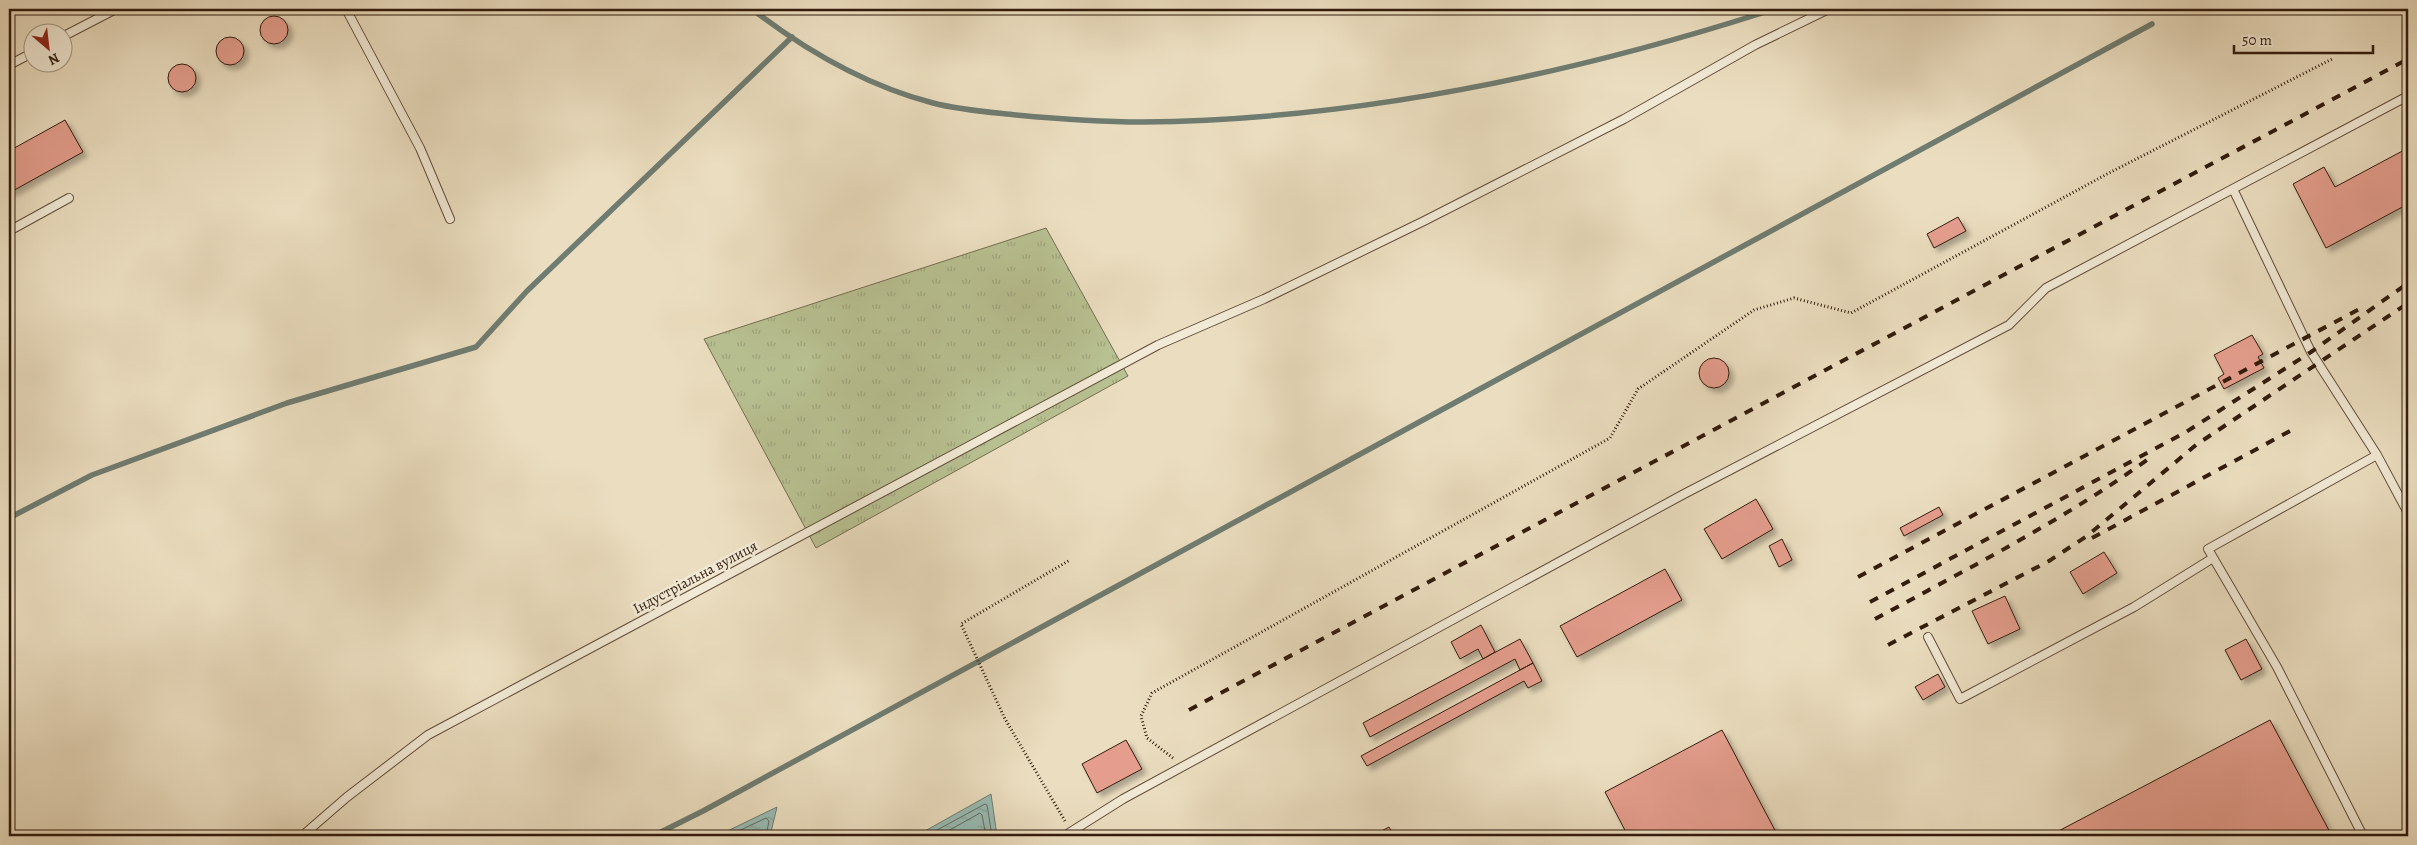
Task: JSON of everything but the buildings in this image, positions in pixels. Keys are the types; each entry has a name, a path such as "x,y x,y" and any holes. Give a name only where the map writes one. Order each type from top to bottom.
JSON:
{"lane":[{"path":"72,32 116,9"},
{"path":"346,9 420,148 450,219"},
{"name":"Індустріальна вулиця","path":"302,836 347,797 428,735 1158,345 1264,299 1433,217 1624,119 1747,49 1829,9"},
{"path":"9,65 22,58"},
{"path":"1067,834 1184,766 1684,494 2009,325 2046,288 2408,96"},
{"path":"2233,189 2311,352 2377,455 2408,513"},
{"path":"9,231 69,198"},
{"path":"2363,836 2277,667 2208,549 2377,455"},
{"path":"1928,637 1960,698 2134,607 2214,558"}],"path":[{"path":"1184,766 1147,738 1141,716 1152,693 1610,438 1638,389 1754,310 1794,298 1851,313 2106,174 2334,58"},
{"path":"1067,834 1065,819 1005,719 961,624 1070,560"}],"green space":[{"path":"1046,228 1128,376 816,548 704,339"}],"water":[{"path":"991,794 997,836 916,836"},
{"path":"777,807 770,836 717,836"}],"waterway":[{"path":"752,9 794,39 861,77 909,96 933,103 964,109 1016,115 1142,122 1300,113 1378,104 1456,91 1610,57 1762,13"},
{"path":"653,836 703,811 2152,24"},
{"path":"9,518 92,475 287,403 476,347 527,291 792,37"}],"railway":[{"path":"1189,710 2408,59"},
{"path":"1870,602 2186,432 2311,352 2408,283"},
{"path":"1888,645 2049,561 2087,536 2196,445 2408,303"},
{"path":"1858,577 2363,307"},
{"path":"2092,538 2290,431"},
{"path":"1875,619 1981,562 2050,522 2084,502 2151,457"}]}
